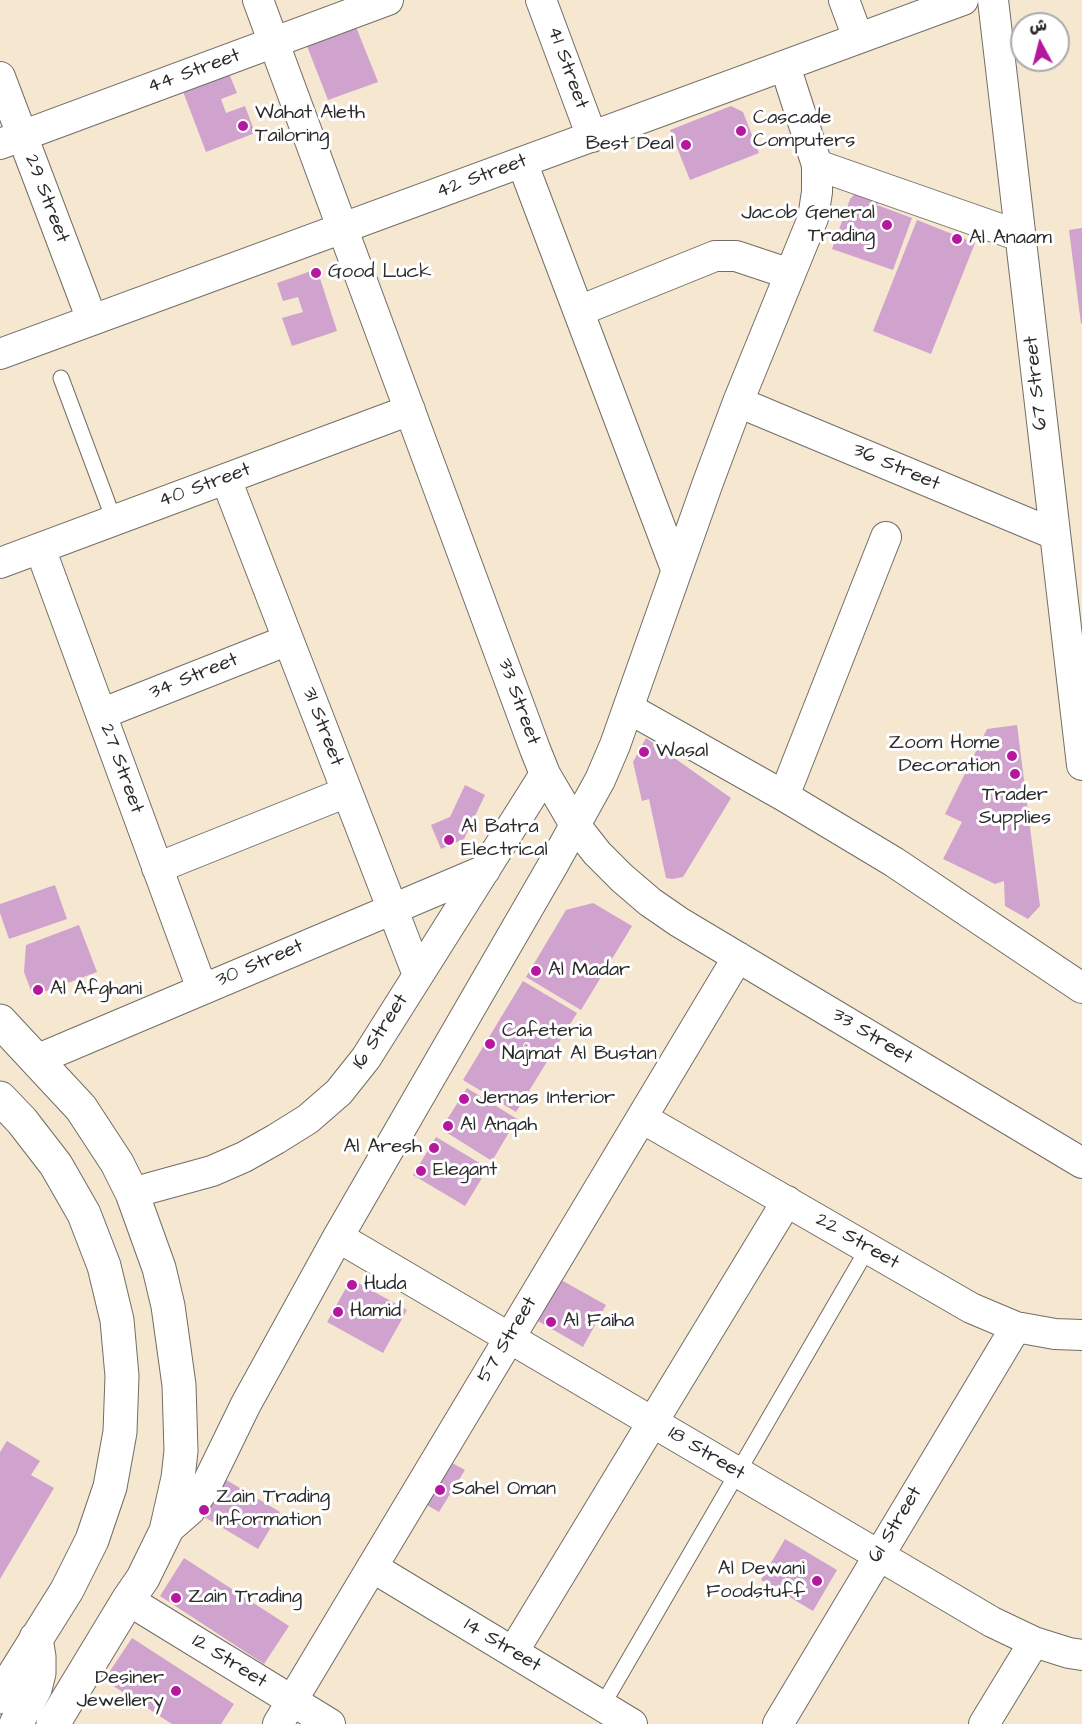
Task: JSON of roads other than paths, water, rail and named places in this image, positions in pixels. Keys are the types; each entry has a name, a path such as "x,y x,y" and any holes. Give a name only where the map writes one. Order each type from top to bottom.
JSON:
{"street":[{"name":"33 Street","path":"258,0 545,774 575,825 606,861 650,902 679,922 1082,1162"},
{"name":"44 Street","path":"11,140 388,0"},
{"name":"41 Street","path":"542,0 592,137"},
{"path":"844,0 858,38"},
{"name":"42 Street","path":"0,354 963,0"},
{"name":"67 Street","path":"993,0 1082,765"},
{"path":"166,1531 190,1510 207,1484 246,1404 338,1237 600,780 738,402 813,218 817,192 817,165 785,66"},
{"name":"29 Street","path":"0,77 11,140 92,320"},
{"path":"522,162 676,568"},
{"path":"817,165 1020,236"},
{"path":"579,311 715,256 736,256 790,274"},
{"name":"36 Street","path":"738,402 1054,534"},
{"name":"40 Street","path":"0,563 410,410"},
{"name":"31 Street","path":"226,479 418,975"},
{"path":"784,796 886,537"},
{"name":"27 Street","path":"40,548 202,989"},
{"name":"34 Street","path":"101,714 288,640"},
{"path":"628,708 784,796 894,862 1082,988"},
{"name":"16 Street","path":"132,1193 212,1171 244,1157 308,1119 339,1092 366,1058 545,774"},
{"path":"157,868 347,792"},
{"name":"30 Street","path":"36,1060 485,870"},
{"name":"57 Street","path":"285,1712 738,957"},
{"path":"0,1021 81,1108 117,1163 132,1193 159,1268 168,1306 179,1385 181,1451 178,1478 166,1531 143,1578 53,1724"},
{"path":"0,1098 22,1121 56,1166 84,1214 104,1266 117,1320 122,1376 120,1432 110,1487 92,1540 67,1590 0,1696"},
{"name":"22 Street","path":"642,1118 971,1308 1016,1327 1055,1334 1082,1335"},
{"path":"513,1652 786,1201"},
{"name":"18 Street","path":"338,1237 992,1622 1034,1642 1082,1655"},
{"name":"61 Street","path":"778,1724 1016,1327"},
{"name":"14 Street","path":"372,1567 632,1724"},
{"name":"12 Street","path":"128,1600 285,1712 330,1724"},
{"path":"16,1724 35,1689 39,1673 36,1638"},
{"path":"984,1724 1034,1642"}],"lane":[{"path":"61,378 114,520"},
{"path":"602,1706 868,1248"}],"place":[{"name":"Wahat Aleth Tailoring","path":"243,126"},
{"name":"Cascade Computers","path":"741,131"},
{"name":"Best Deal","path":"686,145"},
{"name":"Jacob General Trading","path":"887,225"},
{"name":"Al Anaam","path":"957,239"},
{"name":"Good Luck","path":"316,273"},
{"name":"Wasal","path":"644,752"},
{"name":"Zoom Home Decoration","path":"1012,756"},
{"name":"Trader Supplies","path":"1015,774"},
{"name":"Al Batra Electrical","path":"449,840"},
{"name":"Al Madar","path":"536,971"},
{"name":"Al Afghani","path":"38,990"},
{"name":"Cafeteria Najmat Al Bustan","path":"490,1044"},
{"name":"Jernas Interior","path":"464,1099"},
{"name":"Al Anqah","path":"448,1126"},
{"name":"Al Aresh","path":"434,1148"},
{"name":"Elegant","path":"421,1171"},
{"name":"Huda","path":"352,1285"},
{"name":"Hamid","path":"338,1312"},
{"name":"Al Faiha","path":"551,1322"},
{"name":"Sahel Oman","path":"440,1490"},
{"name":"Zain Trading Information","path":"204,1510"},
{"name":"Al Dewani Foodstuff","path":"817,1581"},
{"name":"Zain Trading","path":"176,1598"},
{"name":"Desiner Jewellery","path":"176,1691"}]}
